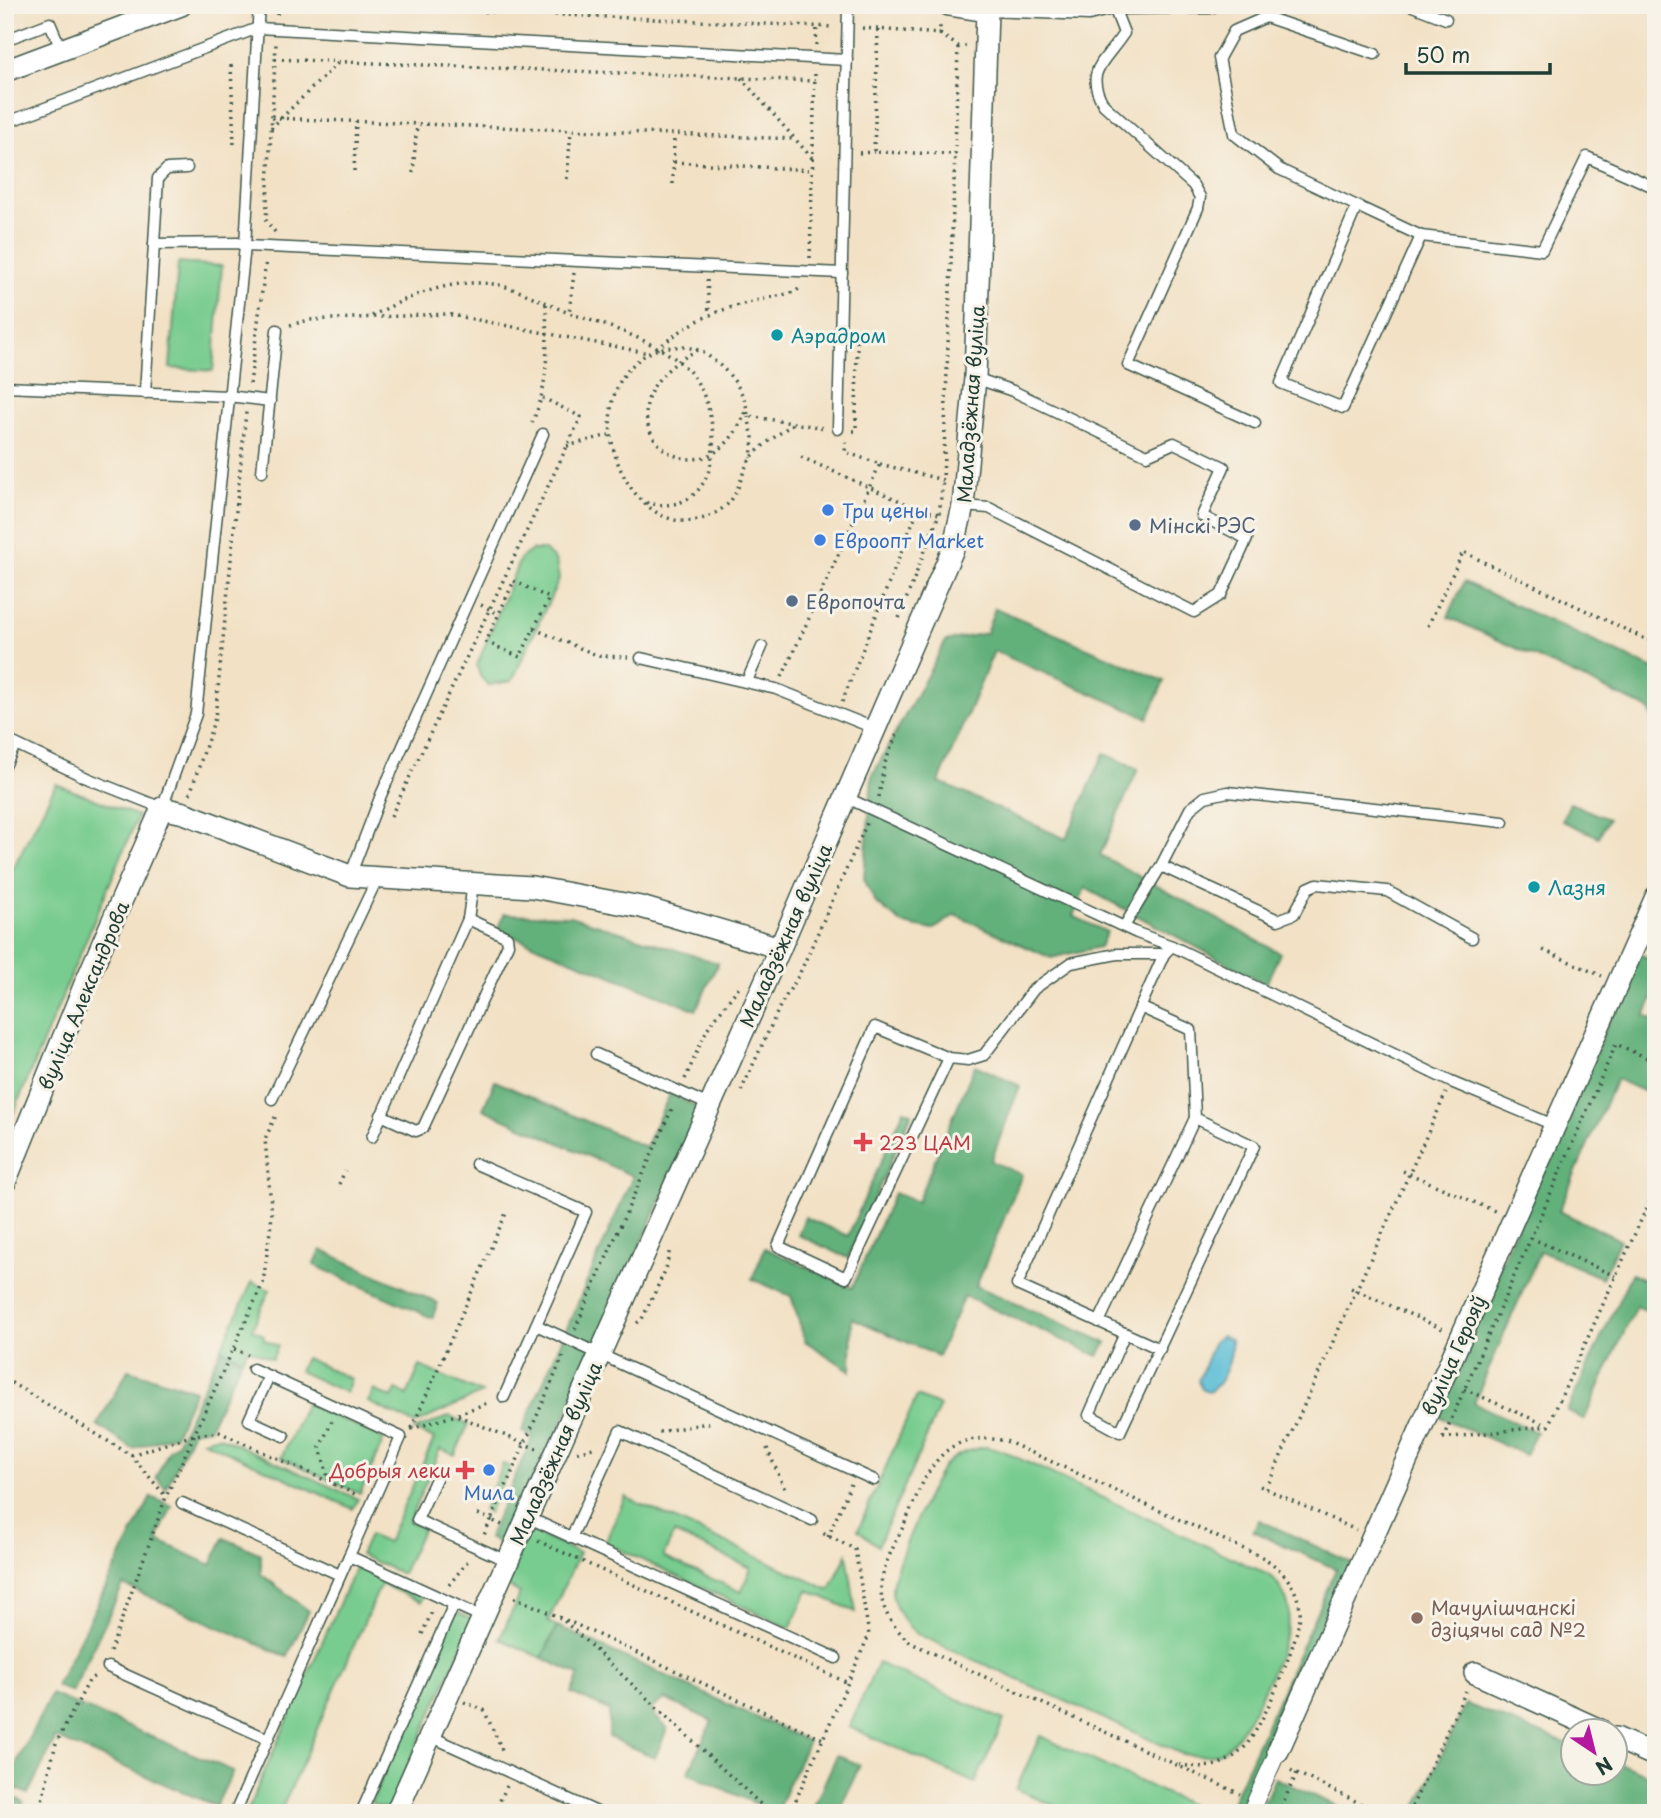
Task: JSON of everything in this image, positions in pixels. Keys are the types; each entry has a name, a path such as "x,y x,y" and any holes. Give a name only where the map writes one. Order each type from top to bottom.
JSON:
{"street":[{"path":"5,71 181,5"},
{"path":"944,10 987,11"},
{"name":"Маладзёжная вуліца","path":"396,1813 780,948 953,549 963,506 975,378 987,11"},
{"path":"162,808 184,813 350,876 532,887 641,907 780,948"},
{"name":"вуліца Александрова","path":"5,1182 85,984 162,808"},
{"name":"вуліца Герояў","path":"1252,1807 1656,897"},
{"path":"1475,1673 1568,1716"},
{"path":"1630,1745 1656,1756"}],"lane":[{"path":"5,766 10,742 89,779 162,808 196,713 245,246 259,5"},
{"path":"838,429 848,5"},
{"path":"987,11 1013,9 1089,15 1113,7 1211,8 1217,5"},
{"path":"1410,5 1446,19"},
{"path":"1113,7 1124,33 1093,76 1094,89 1104,105 1193,185 1200,197 1198,208 1128,365 1255,423"},
{"path":"1375,54 1266,17 1234,31 1219,58 1234,134 1279,169 1421,236 1542,250 1587,157 1656,188"},
{"path":"5,40 50,23 61,49"},
{"path":"5,123 258,28 847,60"},
{"path":"145,393 158,178 167,169 187,168"},
{"path":"1357,206 1281,383 1343,408 1421,236"},
{"path":"154,244 238,243 245,246 842,273"},
{"path":"262,472 276,330"},
{"path":"963,506 989,508 1194,612 1221,595 1247,539 1202,516 1224,467 1174,443 1147,455 1013,391 975,378"},
{"path":"5,387 270,401"},
{"path":"350,876 381,795 543,434"},
{"path":"747,681 762,647"},
{"path":"641,658 776,689 874,728"},
{"path":"1125,925 1161,866 1190,808 1205,797 1228,792 1503,822"},
{"path":"845,797 1125,925 1168,950 1451,1082 1556,1126"},
{"path":"1161,866 1278,920 1294,914 1308,888 1317,884 1387,891 1472,938"},
{"path":"272,1099 377,879"},
{"path":"372,1137 468,919 473,884"},
{"path":"381,1115 416,1131 423,1128 508,944 507,937 468,919"},
{"path":"1160,1349 1017,1285 1140,1007 1168,950"},
{"path":"949,1058 846,1278 778,1246 875,1027 949,1058 968,1060 984,1055 1034,989 1071,963 1117,954 1168,950"},
{"path":"1100,1322 1195,1118 1191,1030 1140,1007"},
{"path":"596,1054 709,1105"},
{"path":"1125,1333 1088,1415 1120,1432 1254,1146 1195,1118"},
{"path":"476,1164 586,1212 504,1397"},
{"path":"536,1325 874,1480"},
{"path":"235,1813 401,1437 253,1370"},
{"path":"268,1376 249,1420 284,1436"},
{"path":"571,1538 620,1431 812,1520"},
{"path":"439,1472 417,1520 507,1561"},
{"path":"182,1503 340,1575"},
{"path":"523,1525 571,1538 836,1658"},
{"path":"349,1556 482,1617"},
{"path":"361,1813 454,1604"},
{"path":"108,1667 268,1739"},
{"path":"430,1736 598,1813"}],"path":[{"path":"338,5 847,27 940,34 944,10"},
{"path":"657,349 699,350 729,373 747,406 753,438 751,458 741,487 724,508 704,518 662,518 628,486 610,435 612,396 627,370 649,354 709,313 795,292 811,276 817,26"},
{"path":"277,30 266,221 275,232 282,235"},
{"path":"878,30 874,152 955,154"},
{"path":"897,625 939,514 943,481 958,46"},
{"path":"275,59 815,82"},
{"path":"271,128 340,61"},
{"path":"741,78 813,159"},
{"path":"272,118 795,139"},
{"path":"354,171 356,121"},
{"path":"413,173 417,124"},
{"path":"567,179 571,130"},
{"path":"673,184 674,135"},
{"path":"674,162 813,170"},
{"path":"184,813 215,718 248,399 268,247"},
{"path":"569,313 576,261"},
{"path":"706,267 709,313"},
{"path":"370,317 409,296 468,285 501,285 569,313 615,328 677,361 688,371 709,404 713,452 705,475 689,499 675,506 661,507 642,501"},
{"path":"388,821 581,417 543,398 546,303"},
{"path":"257,325 276,330 309,320 447,314 547,336 649,354"},
{"path":"699,350 664,370 649,394 648,427 654,442 676,458 690,460 713,452 727,445 739,429 747,406"},
{"path":"748,416 838,429"},
{"path":"751,458 792,424"},
{"path":"567,446 610,435"},
{"path":"801,457 918,509 939,514"},
{"path":"880,464 943,481"},
{"path":"837,714 918,509"},
{"path":"1428,626 1463,552 1656,644"},
{"path":"514,581 548,598 520,657 486,642 499,614 514,581"},
{"path":"488,608 499,614"},
{"path":"534,629 599,656 641,658"},
{"path":"1543,950 1607,978"},
{"path":"1548,1426 1443,1437 1616,1044 1656,1062"},
{"path":"1266,1489 1412,1175 1451,1082"},
{"path":"339,1184 345,1171"},
{"path":"1403,1171 1514,1219"},
{"path":"1548,1426 1656,1187"},
{"path":"412,1428 508,1211"},
{"path":"624,1217 491,1520 523,1525 848,1683"},
{"path":"1531,1238 1616,1276"},
{"path":"38,1813 56,1743 90,1679 108,1667 112,1641 166,1497 263,1283"},
{"path":"1351,1288 1460,1337"},
{"path":"5,1379 131,1455 166,1497 182,1503"},
{"path":"1464,1389 1548,1426"},
{"path":"401,1437 412,1428 504,1397"},
{"path":"329,1482 320,1447 338,1408"},
{"path":"456,1415 525,1444"},
{"path":"131,1455 194,1434 219,1432 373,1502"},
{"path":"1179,1765 1201,1768 1227,1761 1247,1745 1297,1638 1300,1612 1294,1587 1279,1567 1264,1558 1006,1441 986,1437 967,1439 950,1447 935,1460 924,1478 885,1568 881,1587 885,1612 896,1630 911,1643 1179,1765 1252,1807"},
{"path":"790,1813 869,1635 855,1549 828,1536 857,1472"},
{"path":"1260,1486 1372,1537"},
{"path":"508,1594 823,1740"},
{"path":"561,1618 770,1813"},
{"path":"1409,1813 1475,1673"},
{"path":"448,1695 484,1710 513,1773 494,1813"},
{"path":"1275,1756 1297,1773 1380,1813"},
{"path":"1278,1813 1297,1773"}],"green space":[{"path":"178,263 222,266 213,371 170,368"},
{"path":"532,550 545,550 556,561 559,579 512,681 488,685 480,676 477,665 520,559"},
{"path":"1464,582 1656,670 1656,729 1649,709 1448,617"},
{"path":"995,608 1164,681 1148,718 994,651 939,782 1066,839 1104,753 1138,769 1100,855 1280,953 1266,984 1085,888 1073,916 1107,932 1100,947 1051,958 955,915 933,930 903,924 875,902 864,878 872,776 946,641 986,633"},
{"path":"56,784 138,816 5,1133 5,884"},
{"path":"1570,803 1608,819 1599,837 1562,821"},
{"path":"504,914 570,916 718,963 696,1010 497,930"},
{"path":"1639,954 1656,961 1656,990 1645,1016 1656,1021 1656,1097 1616,1079 1559,1211 1620,1240 1602,1278 1540,1251 1474,1403 1536,1432 1525,1455 1433,1414"},
{"path":"975,1065 1020,1086 991,1161 1022,1175 976,1286 1107,1343 1098,1356 964,1296 938,1356 852,1318 851,1371 805,1341 791,1296 752,1279 765,1248 852,1288 894,1193 917,1202"},
{"path":"495,1081 645,1147 670,1094 701,1109 507,1547 488,1538 533,1436 522,1431 633,1176 483,1109"},
{"path":"904,1110 912,1113 848,1258 798,1235 805,1217 848,1236"},
{"path":"321,1250 438,1303 432,1318 314,1265"},
{"path":"1631,1274 1656,1285 1656,1314 1636,1306 1584,1420 1567,1411"},
{"path":"252,1282 270,1290 252,1329 264,1335 263,1339 278,1346 272,1359 248,1348 242,1359 221,1349"},
{"path":"221,1349 242,1359 209,1428 193,1431 166,1489 156,1477 169,1450 177,1443"},
{"path":"305,1358 351,1379 346,1393 299,1371"},
{"path":"420,1366 482,1393 415,1424 368,1402 374,1390 392,1398 396,1390 407,1395"},
{"path":"128,1370 195,1390 175,1435 133,1449 97,1425"},
{"path":"917,1396 940,1406 878,1546 858,1530"},
{"path":"306,1403 384,1439 360,1494 281,1458"},
{"path":"450,1416 468,1425 455,1455 440,1449 409,1521 423,1528 402,1574 360,1555 369,1535 387,1543 434,1439 414,1430"},
{"path":"218,1436 358,1499 353,1509 202,1440"},
{"path":"985,1447 1003,1451 1271,1576 1289,1609 1287,1627 1255,1708 1224,1750 1209,1755 1182,1754 917,1634 903,1619 896,1608 892,1588 906,1544 924,1504 946,1464 964,1452"},
{"path":"503,1464 510,1467 488,1513 483,1510"},
{"path":"151,1497 172,1506 157,1540 211,1565 224,1538 261,1554 261,1574 309,1611 287,1657 123,1585 72,1692 56,1686"},
{"path":"625,1497 830,1590 847,1554 856,1612 808,1590 790,1628 605,1543","holes":["674,1533 751,1568 741,1592 663,1557"]},
{"path":"1259,1520 1352,1563 1241,1813 1227,1813 1336,1569 1253,1531"},
{"path":"528,1530 579,1553 548,1622 557,1626 542,1658 500,1639 520,1593 504,1584"},
{"path":"356,1566 423,1597 421,1602 381,1584 280,1813 246,1813"},
{"path":"455,1611 474,1620 388,1810 371,1803"},
{"path":"557,1626 808,1741 776,1813 688,1773 712,1721 665,1699 650,1710 667,1729 655,1758 609,1737 609,1710 571,1693 579,1675 542,1658"},
{"path":"878,1663 1004,1720 975,1783 849,1727"},
{"path":"51,1694 233,1771 216,1806 56,1738 28,1794 6,1784"},
{"path":"1466,1704 1560,1741 1560,1786 1630,1786 1630,1768 1656,1778 1656,1813 1414,1813"},
{"path":"1040,1736 1208,1813 1070,1813 1016,1789"},
{"path":"837,1755 860,1765 838,1813 811,1813"},
{"path":"1275,1778 1352,1813 1259,1813"},
{"path":"5,1793 23,1802 24,1813 5,1813"}],"water":[{"path":"1222,1336 1231,1340 1231,1354 1226,1369 1214,1388 1209,1392 1202,1390 1198,1381 1214,1341"}],"place":[{"name":"Аэрадром","path":"777,335"},
{"name":"Три цены","path":"828,510"},
{"name":"Мінскі РЭС","path":"1135,525"},
{"name":"Евроопт Market","path":"820,540"},
{"name":"Европочта","path":"792,601"},
{"name":"Лазня","path":"1534,887"},
{"name":"223 ЦAM","path":"863,1142"},
{"name":"Добрыя леки","path":"465,1470"},
{"name":"Мила","path":"489,1470"},
{"name":"Мачулішчанскі дзіцячы сад №2","path":"1417,1618"}]}
